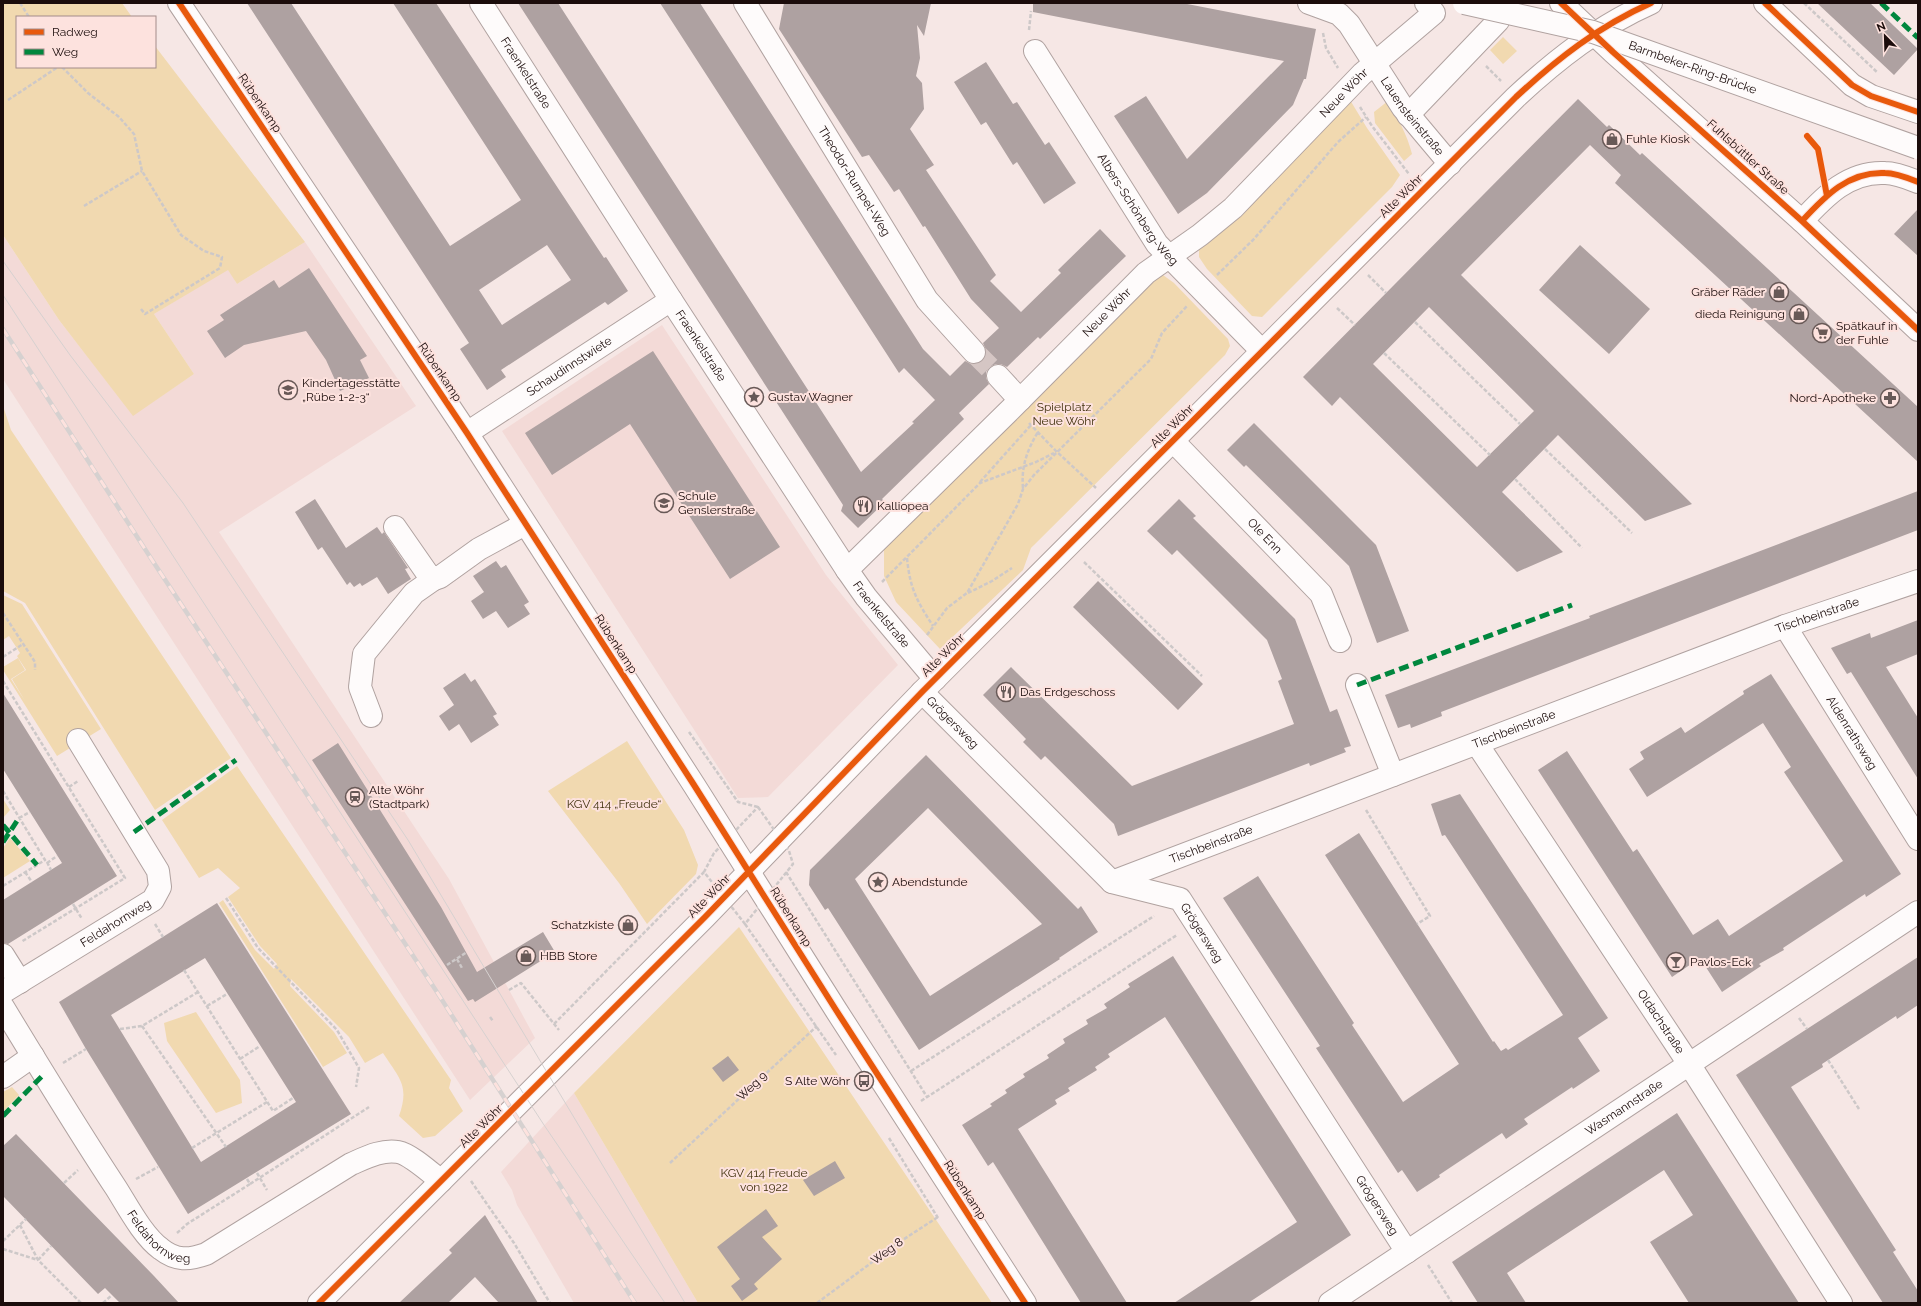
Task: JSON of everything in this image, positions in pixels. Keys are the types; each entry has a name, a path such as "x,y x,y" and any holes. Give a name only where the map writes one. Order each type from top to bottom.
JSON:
{"street":[{"name":"Rübenkamp","path":"179,3 467,433 1025,1303"},
{"name":"Fraenkelstraße","path":"481,3 671,300 847,570 866,597 914,654 928,685"},
{"name":"Theodor-Rumpel-Weg","path":"745,3 927,300 974,352"},
{"name":"Lauensteinstraße","path":"1309,3 1339,14 1349,24 1408,116 1450,164"},
{"name":"Neue Wöhr","path":"847,570 1017,403 1146,273 1168,256 1200,235 1232,208 1348,88 1434,12 1426,3"},
{"name":"Barmbeker-Ring-Brücke","path":"1464,3 1593,32 1918,148"},
{"path":"1408,116 1498,21 1506,3"},
{"name":"Fuhlsbüttler Straße","path":"1562,3 1594,34 1802,221 1918,330"},
{"name":"Alte Wöhr","path":"319,1303 574,1048 928,685 1516,97 1550,65 1594,34 1627,14 1651,3"},
{"path":"1765,3 1852,85 1871,96 1918,112"},
{"name":"Albers-Schönberg-Weg","path":"1035,51 1149,232 1168,256 1262,351"},
{"path":"1802,221 1817,204 1842,183 1858,176 1886,173 1918,182"},
{"name":"Schaudinnstwiete","path":"467,433 671,300"},
{"path":"998,376 1017,403"},
{"name":"Ole Enn","path":"1173,441 1321,594 1340,641"},
{"path":"371,716 360,687 364,654 414,593 434,579 440,577 479,549 525,524"},
{"path":"395,528 427,573 434,579"},
{"name":"Tischbeinstraße","path":"1112,882 1785,626 1918,581"},
{"name":"Aldenrathsweg","path":"1785,626 1918,839"},
{"name":"Grögersweg","path":"928,685 1112,882 1180,899 1411,1249"},
{"path":"1357,685 1394,775"},
{"name":"Feldahornweg","path":"11,987 153,900 160,887 158,871 78,740"},
{"name":"Oldachstraße","path":"1477,744 1689,1064 1841,1303"},
{"name":"Wasmannstraße","path":"1330,1303 1918,912"},
{"path":"10,950 11,987"},
{"name":"Feldahornweg","path":"3,1007 136,1221 160,1249 181,1260 206,1254 351,1164 374,1154 398,1152 410,1158 441,1181"},
{"path":"3,1077 33,1056"}],"path":[{"path":"20,3 28,16"},
{"path":"1804,3 1879,74"},
{"path":"1470,50 1516,97"},
{"path":"8,100 56,68"},
{"path":"63,68 88,93 119,116 134,134 142,171 181,235 204,251 222,257 220,268 145,314 141,309"},
{"path":"1023,489 1056,451 1151,359 1162,333 1202,290 1253,240 1338,142 1366,117"},
{"path":"84,206 142,171"},
{"path":"1415,322 1520,424"},
{"path":"1384,353 1490,455"},
{"path":"1017,403 1031,424 1056,451 1111,502"},
{"path":"866,597 907,558 980,483 1031,424"},
{"path":"914,654 947,608 967,593 1018,504 1023,489 1023,466 1029,446 1038,432"},
{"path":"1545,448 1632,533"},
{"path":"980,483 1036,462 1056,451"},
{"path":"1515,479 1582,548"},
{"path":"1068,546 1202,676"},
{"path":"907,558 909,577 915,597 933,626"},
{"path":"3,613 35,662 35,670"},
{"path":"3,657 23,644"},
{"path":"3,681 125,878 10,950"},
{"path":"685,726 738,802 758,807 763,815"},
{"path":"1354,790 1430,916 1417,924"},
{"path":"3,791 51,870"},
{"path":"750,815 758,807"},
{"path":"20,818 30,812"},
{"path":"554,1024 704,872 714,853"},
{"path":"3,886 57,856"},
{"path":"26,872 32,882"},
{"path":"704,872 711,881"},
{"path":"786,872 927,1097"},
{"path":"226,898 258,948 337,1030 359,1068 356,1087"},
{"path":"911,1071 1180,899"},
{"path":"736,913 817,1026 838,1058"},
{"path":"745,924 753,914"},
{"path":"902,1113 1195,923"},
{"path":"447,965 467,952"},
{"path":"457,959 462,968"},
{"path":"184,970 273,1111 293,1098"},
{"path":"509,990 520,983 574,1048"},
{"path":"120,1029 142,1026 198,992"},
{"path":"207,1006 227,994"},
{"path":"490,1017 493,1021"},
{"path":"142,1026 226,1147"},
{"path":"240,1059 260,1046"},
{"path":"1828,1060 1859,1109"},
{"path":"192,1148 267,1102"},
{"path":"160,1249 187,1224 369,1107"},
{"path":"887,1134 938,1218"},
{"path":"458,1164 514,1243 550,1303"},
{"path":"247,1180 250,1184"},
{"path":"3,1241 26,1219"},
{"path":"20,1224 38,1260 81,1303"},
{"path":"38,1260 51,1246"},
{"path":"3,1249 38,1260"},
{"path":"1411,1249 1452,1303"},
{"path":"103,1303 112,1295"}],"shaded area":[{"path":"3,235 59,320 133,415 194,374 154,314 228,269 237,284 305,242 416,406 219,532 449,879 535,1038 470,1100 3,379"},
{"name":"Schule Genslerstraße","path":"662,325 826,575 898,665 768,797 738,798 502,431"},
{"path":"574,1093 698,1303 574,1303 517,1205 512,1190 501,1172"}],"green space":[{"path":"3,3 122,3 131,16 16,16 16,68 156,68 156,47 305,242 237,284 228,270 154,314 194,374 133,416 59,320 3,235"},
{"path":"1503,37 1517,51 1503,64 1490,50"},
{"path":"1350,100 1367,128 1400,175 1392,187 1262,317 1252,316 1207,269 1199,257 1199,245"},
{"path":"1388,101 1405,133 1412,154 1404,161 1375,123 1374,112"},
{"name":"Spielplatz Neue Wöhr","path":"1163,275 1174,283 1228,339 1230,346 1225,355 1031,548 1023,570 940,649 896,602 884,576 884,548 1152,278"},
{"path":"3,406 11,430 231,758 155,810 25,603 3,591"},
{"path":"3,595 22,604 101,729 57,756 3,670 3,667 18,658 25,670 11,679 25,701 12,679 26,670 17,656 20,653 9,636 3,640"},
{"name":"KGV 414 „Freude“","path":"627,741 684,830 698,865 696,874 647,924 619,883 548,791"},
{"path":"237,766 451,1080 449,1088 463,1111 435,1136 423,1138 399,1116 402,1105 403,1089 398,1076 383,1053 365,1063 349,1037 291,979 290,986 334,1032 347,1053 323,1067 219,903 223,900 255,950 274,969 277,964 260,946 228,897 240,888 218,868 199,878 162,820"},
{"path":"3,799 10,810 3,818"},
{"path":"10,838 30,861 3,878 3,848"},
{"name":"KGV 414 Freude von 1922","path":"739,927 992,1303 698,1303 574,1093"},
{"path":"196,1012 240,1080 242,1103 216,1113 167,1041 164,1023"},
{"path":"12,1087 19,1095 3,1112 3,1092"}],"building":[{"path":"247,3 291,3 450,246 521,200 393,3 436,3 604,258 606,257 628,291 608,305 605,302 501,370 506,377 487,390 460,349 469,343","holes":["547,245 571,280 502,325 479,290"]},
{"path":"518,3 558,3 861,472 914,423 912,422 935,400 904,368 899,373 660,3 700,3 923,349 950,376 965,361 971,364 976,364 983,361 986,355 986,350 983,343 999,328 971,299 925,226 923,227 899,189 894,192 869,155 862,157 779,29 784,3 931,3 924,36 917,25 920,58 916,76 922,83 924,109 910,129 934,165 926,170 996,275 990,281 1021,312 1061,273 1058,270 1100,229 1126,256 1040,339 1038,337 1007,367 1001,364 996,364 989,367 986,372 986,378 989,384 959,413 964,419 882,499 885,502 858,528 841,511 843,505"},
{"path":"1033,3 1182,3 1316,29 1306,79 1304,79 1293,105 1207,193 1178,214 1114,116 1146,96 1187,159 1284,61 1033,12"},
{"path":"1817,3 1870,3 1918,49 1894,75"},
{"path":"986,62 1013,104 1017,102 1045,145 1049,142 1076,183 1044,204 1017,162 1013,165 986,122 981,125 954,82"},
{"path":"1578,99 1607,127 1609,125 1640,155 1642,153 1918,407 1918,462 1615,183 1621,175 1590,145 1461,275 1692,504 1645,521 1558,435 1502,492 1563,552 1517,572 1340,397 1332,406 1303,377","holes":["1429,307 1534,411 1477,467 1373,364"]},
{"path":"1918,209 1918,256 1894,234"},
{"path":"1580,245 1650,309 1609,354 1539,290"},
{"path":"309,268 367,356 360,360 369,378 340,391 326,360 306,331 244,345 225,358 207,331 224,320 220,315 274,280 279,288"},
{"path":"653,351 780,547 730,579 630,424 552,475 525,433"},
{"path":"1254,423 1376,545 1409,631 1377,643 1349,566 1246,465 1244,467 1227,450"},
{"path":"1918,491 1918,530 1441,712 1442,716 1411,728 1410,724 1398,728 1385,695 1590,618 1589,616"},
{"path":"315,499 346,548 377,527 382,534 384,532 408,568 405,569 411,579 388,594 377,577 362,586 360,583 354,587 350,582 347,585 322,547 318,550 295,512"},
{"path":"1179,499 1196,516 1193,518 1295,619 1330,712 1337,709 1351,746 1344,748 1346,752 1310,766 1309,763 1118,836 1114,824 1045,756 1041,760 1023,742 1026,739 983,695 1011,667 1132,786 1294,724 1278,681 1282,679 1267,640 1177,550 1172,555 1147,531"},
{"path":"496,561 501,568 506,565 529,602 524,605 530,614 508,628 496,611 483,619 471,601 484,592 473,576"},
{"path":"1098,581 1203,684 1178,710 1073,607"},
{"path":"1918,620 1918,654 1886,667 1918,718 1918,779 1851,672 1847,674 1831,648 1870,633 1871,638"},
{"path":"465,673 471,682 475,679 497,714 493,716 499,725 471,743 459,724 449,731 439,716 454,705 443,688"},
{"path":"1771,674 1901,874 1866,897 1865,894 1783,948 1784,950 1759,964 1761,966 1722,992 1700,958 1672,977 1538,770 1567,751 1633,852 1637,849 1693,935 1718,919 1729,936 1843,861 1784,772 1791,767 1763,723 1647,797 1629,769 1644,759 1640,752 1681,727 1685,733 1744,694 1743,691"},
{"path":"3,693 117,876 8,944 3,943 3,900 62,863 3,769"},
{"path":"338,743 441,907 477,972 543,932 555,952 475,1002 473,999 468,1001 312,760"},
{"path":"926,755 1078,909 1081,906 1098,932 1059,958 1060,959 919,1050 828,908 825,910 809,885 810,870","holes":["928,808 1042,924 930,996 855,879"]},
{"path":"1460,794 1608,1018 1578,1038 1600,1071 1573,1089 1572,1087 1524,1119 1528,1124 1506,1139 1502,1133 1439,1175 1440,1177 1417,1192 1402,1170 1398,1173 1316,1048 1320,1046 1223,898 1258,876 1354,1023 1352,1025 1403,1102 1459,1064 1325,855 1359,833 1493,1042 1494,1041 1501,1051 1506,1048 1508,1050 1563,1015 1445,835 1442,836 1431,804"},
{"path":"217,903 351,1114 188,1214 86,1049 59,1002","holes":["205,958 296,1102 201,1162 111,1015"]},
{"path":"1173,956 1351,1235 1248,1303 1174,1303 1297,1222 1165,1017 1108,1054 1110,1057 1095,1067 1097,1070 1068,1088 1070,1091 1055,1100 1057,1104 1018,1129 1127,1303 1081,1303 993,1162 988,1166 962,1125 992,1106 990,1104 1007,1093 1005,1090 1025,1077 1023,1074 1049,1058 1047,1055 1065,1043 1063,1039 1088,1024 1086,1020 1107,1008 1104,1004 1130,987 1128,984"},
{"path":"1918,957 1918,1005 1897,1019 1896,1016 1822,1064 1823,1067 1791,1087 1896,1250 1893,1252 1918,1291 1918,1303 1883,1303 1736,1075"},
{"path":"728,1056 739,1070 723,1082 712,1068"},
{"path":"1677,1113 1799,1303 1689,1303 1650,1242 1693,1215 1664,1170 1507,1273 1526,1303 1478,1303 1452,1262"},
{"path":"16,1134 179,1303 120,1303 105,1288 98,1294 3,1196 3,1146"},
{"path":"835,1161 845,1178 814,1196 803,1180"},
{"path":"766,1209 778,1226 762,1237 782,1259 754,1284 758,1289 742,1301 731,1286 740,1279 717,1247"},
{"path":"485,1215 538,1303 499,1303 475,1277 448,1303 399,1303 452,1253 449,1250"}],"tunnel":[{"path":"974,352 998,376"}],"tram line":[{"path":"3,261 70,355 183,503 408,840 685,1303"},
{"path":"3,295 544,1125 665,1303"}],"railway":[{"path":"3,329 154,563 435,989 635,1303"}],"marked path":[{"path":"1881,3 1918,38"},
{"path":"1357,685 1572,605"},
{"path":"134,832 236,760"},
{"path":"3,842 19,818"},
{"path":"3,825 37,865"},
{"path":"3,1116 44,1074"}],"cycle path":[{"path":"179,3 467,433 1025,1303"},
{"path":"1561,3 1613,52 1802,221 1918,330"},
{"path":"319,1303 705,917 922,692 1516,97 1579,44 1614,22 1651,3"},
{"path":"1765,3 1852,85 1871,96 1918,112"},
{"path":"1807,136 1818,149 1827,196"},
{"path":"1802,221 1829,194 1860,176 1872,173 1889,173 1918,182"}],"place":[{"name":"Fuhle Kiosk","path":"1612,139"},
{"name":"Gräber Räder","path":"1779,292"},
{"name":"dieda Reinigung","path":"1799,314"},
{"name":"Spätkauf in der Fuhle","path":"1822,333"},
{"name":"Kindertagesstätte „Rübe 1-2-3“","path":"288,390"},
{"name":"Gustav Wagner","path":"754,397"},
{"name":"Nord-Apotheke","path":"1890,398"},
{"name":"Schule Genslerstraße","path":"664,503"},
{"name":"Kalliopea","path":"863,506"},
{"name":"Das Erdgeschoss","path":"1006,692"},
{"name":"Alte Wöhr (Stadtpark)","path":"355,797"},
{"name":"Abendstunde","path":"878,882"},
{"name":"Schatzkiste","path":"628,925"},
{"name":"HBB Store","path":"526,956"},
{"name":"Pavlos-Eck","path":"1676,962"},
{"name":"S Alte Wöhr","path":"864,1081"}]}
